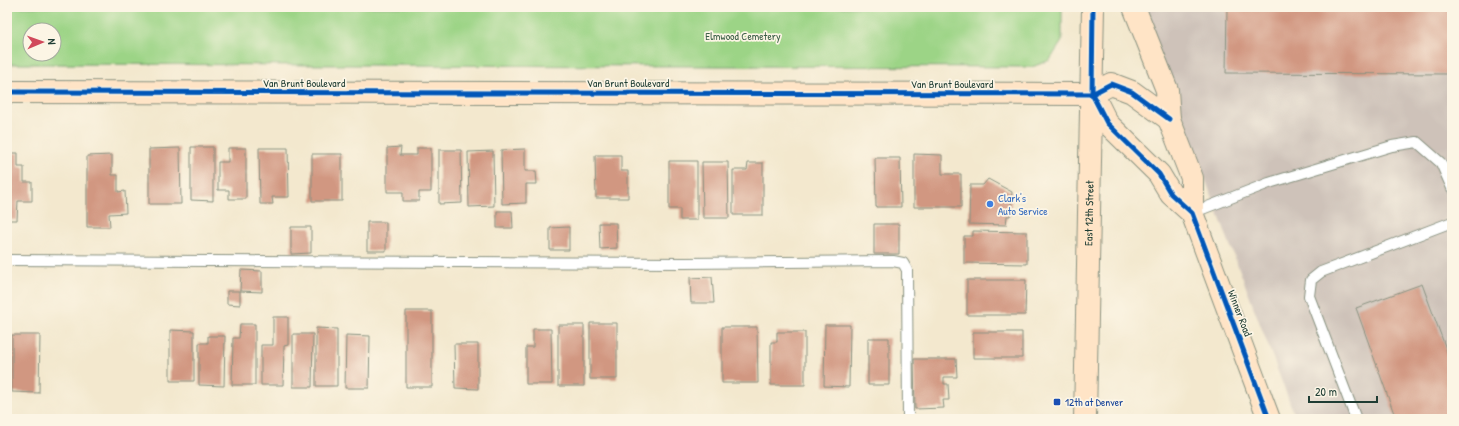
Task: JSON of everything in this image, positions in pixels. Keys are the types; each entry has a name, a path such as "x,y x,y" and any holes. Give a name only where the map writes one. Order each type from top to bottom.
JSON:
{"street":[{"name":"East 12th Street","path":"1085,419 1093,7"},
{"name":"Winner Road","path":"1134,7 1167,90 1169,119 1192,178 1192,213 1270,419"},
{"path":"1169,119 1132,92 1111,84 1092,94 1107,123 1159,174 1172,194 1192,213"},
{"name":"Van Brunt Boulevard","path":"7,92 1092,94"}],"lane":[{"path":"1192,213 1269,183 1392,146 1417,142 1441,163 1452,188"},
{"path":"1356,419 1309,296 1311,280 1321,272 1452,222"},
{"path":"7,260 668,263 893,261 902,263 907,270 908,419"}],"shaded area":[{"path":"1142,7 1452,7 1452,419 1296,419 1190,139"}],"green space":[{"name":"Elmwood Cemetery","path":"7,7 1062,7 1062,41 1050,60 1032,67 7,64"}],"building":[{"path":"1227,7 1452,7 1452,74 1226,73"},
{"path":"191,147 213,147 213,201 191,200"},
{"path":"401,147 400,155 417,155 417,148 431,148 431,192 419,192 419,201 403,201 403,192 387,192 387,148"},
{"path":"180,148 181,204 149,204 149,149"},
{"path":"228,148 246,148 246,199 229,199 229,190 218,190 218,162 228,162"},
{"path":"259,148 288,148 289,197 272,197 273,204 260,204"},
{"path":"525,149 525,171 536,171 537,184 526,184 526,203 502,204 501,150"},
{"path":"439,150 461,150 462,203 439,204"},
{"path":"493,151 494,206 469,207 468,152"},
{"path":"7,153 18,153 18,167 24,167 24,182 32,182 32,201 18,201 17,220 7,220"},
{"path":"312,154 342,154 342,201 312,201"},
{"path":"914,154 942,155 942,174 961,174 961,207 914,207"},
{"path":"112,155 112,175 118,175 118,192 125,191 126,213 109,214 110,227 87,227 87,156"},
{"path":"595,155 621,155 621,171 628,171 628,198 596,198"},
{"path":"875,158 900,158 901,207 876,207"},
{"path":"669,161 697,161 697,220 680,220 680,209 669,209"},
{"path":"702,162 728,162 729,218 703,218"},
{"path":"748,163 763,163 763,215 733,215 733,170 747,170"},
{"name":"Clark's Auto Service","path":"988,179 1012,192 1010,216 1007,216 1006,225 969,224 970,185 983,185"},
{"path":"497,211 512,211 513,228 497,228"},
{"path":"367,222 386,222 386,251 367,251"},
{"path":"599,223 616,223 617,248 600,249"},
{"path":"874,224 899,224 899,254 874,254"},
{"path":"291,227 311,227 311,253 291,254"},
{"path":"569,227 569,250 550,250 550,228"},
{"path":"973,231 1027,232 1027,264 964,263 964,236 973,236"},
{"path":"241,270 262,271 262,292 240,291"},
{"path":"712,277 714,303 691,303 690,278"},
{"path":"967,280 1026,280 1025,315 967,315"},
{"path":"1422,284 1452,365 1452,419 1396,419 1356,308"},
{"path":"227,291 240,291 240,305 227,304"},
{"path":"406,311 432,311 432,387 406,387"},
{"path":"273,317 288,317 288,345 284,346 283,385 261,385 261,345 273,345"},
{"path":"590,323 617,323 617,379 590,379"},
{"path":"240,324 255,324 255,385 232,385 233,338 239,338"},
{"path":"558,325 584,325 584,386 558,386"},
{"path":"825,325 850,325 849,387 824,386"},
{"path":"722,327 757,327 758,383 722,383"},
{"path":"316,328 337,329 337,386 316,386"},
{"path":"533,329 551,329 552,384 526,384 526,347 533,347"},
{"path":"170,330 194,331 194,381 170,381"},
{"path":"777,332 805,332 805,385 771,385 771,342 777,342"},
{"path":"973,332 1022,332 1022,358 973,358"},
{"path":"293,334 313,334 312,387 293,387"},
{"path":"12,335 40,335 39,393 12,392"},
{"path":"346,335 370,336 369,388 345,388"},
{"path":"208,336 225,336 224,386 199,385 199,343 208,343"},
{"path":"868,338 889,338 889,385 868,385"},
{"path":"454,344 478,344 478,389 455,388"},
{"path":"914,359 956,359 957,377 944,377 944,384 948,384 949,400 943,400 944,408 915,409"}],"cycle path":[{"path":"1093,7 1092,94 1107,123 1159,174 1171,194 1192,213 1269,419"},
{"path":"7,92 1092,94 1111,84 1132,92 1169,119"}],"place":[{"name":"Clark's Auto Service","path":"990,204"},
{"name":"12th at Denver","path":"1057,402"}]}
